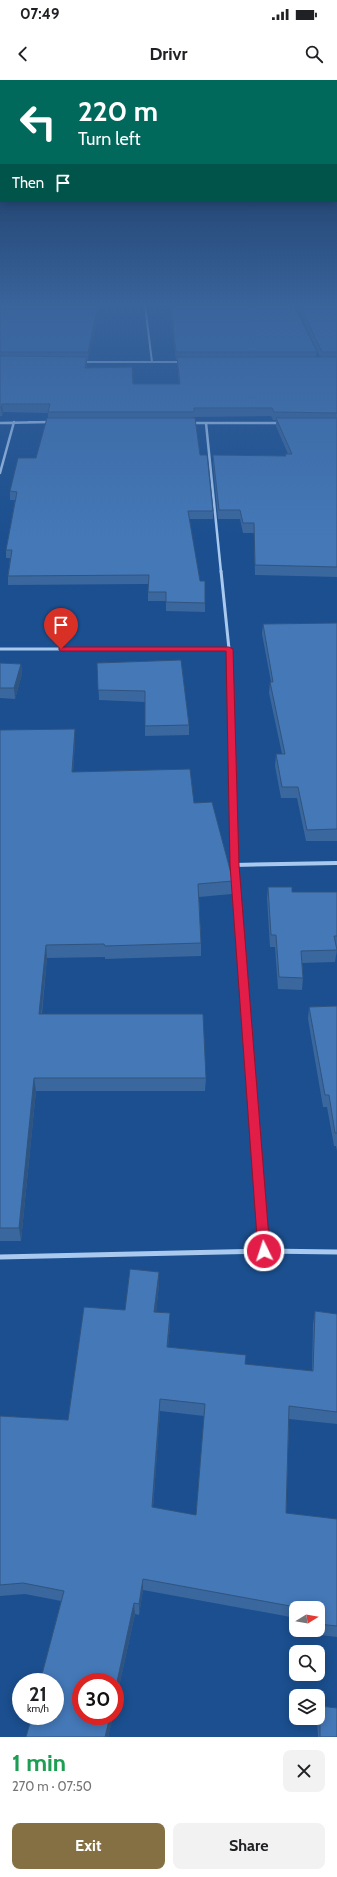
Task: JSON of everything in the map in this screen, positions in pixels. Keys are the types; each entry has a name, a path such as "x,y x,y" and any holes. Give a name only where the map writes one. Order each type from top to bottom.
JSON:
{"street":[{"path":"0,473 14,422"},
{"path":"0,423 54,422"},
{"path":"190,422 283,423"},
{"path":"206,422 229,649 234,865 264,1251"},
{"path":"0,649 229,649"},
{"path":"234,865 337,863"},
{"path":"0,1257 264,1251 337,1252"}],"building":[{"path":"0,382 133,382 133,384 180,384 180,382 337,382 337,413 274,412 272,408 194,408 194,412 48,412 50,404 2,404 0,408"},
{"path":"47,418 195,418 200,455 207,455 213,511 188,511 200,581 205,581 205,603 166,602 166,592 148,592 149,575 8,576 12,550 6,550 17,492 10,491 18,458 36,458"},
{"path":"276,418 337,418 337,567 255,565 254,523 243,523 240,510 219,510 213,455 286,456 285,454 292,454"},
{"path":"337,623 337,829 307,830 298,787 282,787 276,754 285,754 270,682 273,682 263,624"},
{"path":"181,660 189,725 145,726 145,691 98,690 97,663"},
{"path":"0,663 21,664 14,688 0,688"},
{"path":"75,729 72,772 190,769 194,803 212,802 233,881 198,884 201,943 105,946 104,944 46,945 39,1014 203,1014 206,1078 34,1078 19,1228 0,1228 0,730"},
{"path":"268,887 292,887 292,892 337,892 337,936 334,936 337,950 301,951 303,978 279,977 276,935 271,935"},
{"path":"337,1006 337,1133 335,1133 329,1095 325,1095 309,1007"},
{"path":"130,1269 159,1272 154,1312 170,1313 167,1347 246,1355 245,1364 313,1371 315,1311 337,1314 337,1412 289,1406 286,1513 337,1519 337,1626 325,1625 325,1601 289,1601 289,1606 143,1579 139,1604 134,1603 119,1673 72,1673 72,1725 108,1725 105,1737 26,1737 29,1725 64,1725 64,1673 42,1673 64,1591 23,1583 0,1585 0,1416 68,1420 84,1307 125,1310","holes":["160,1399 205,1404 196,1515 152,1507"]},
{"path":"325,1707 337,1708 337,1737 320,1737 320,1725 325,1725"}],"route":[{"path":"61,649 229,649 234,865 264,1251"}]}
